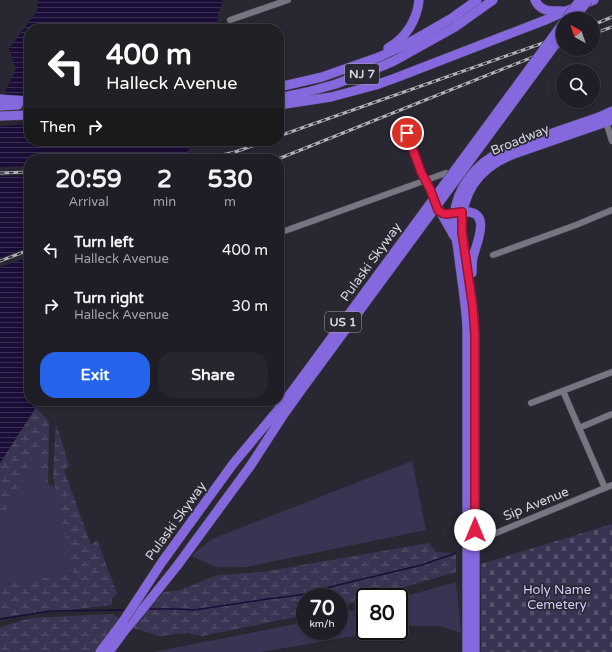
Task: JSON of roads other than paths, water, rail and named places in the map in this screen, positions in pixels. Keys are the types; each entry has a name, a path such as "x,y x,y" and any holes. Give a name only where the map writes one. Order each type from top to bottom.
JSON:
{"highway":[{"path":"362,63 391,46 404,35 411,26 417,13 419,0"},
{"name":"NJ 7","path":"284,86 322,77 379,57 424,35 452,18 477,0"},
{"name":"NJ 7","path":"284,97 321,88 356,77 394,61 440,36 487,0"},
{"path":"440,36 460,24 493,0"},
{"path":"535,0 536,4 540,8 556,13"},
{"path":"569,12 580,0"},
{"path":"579,12 588,0"},
{"path":"572,12 594,0"},
{"path":"284,104 326,98 387,81 556,17"},
{"name":"Pulaski Skyway","path":"284,402 556,33"},
{"name":"Pulaski Skyway","path":"109,652 125,630 168,578 254,461 282,416 556,44"},
{"path":"0,99 24,101"},
{"path":"0,106 24,105"},
{"name":"Broadway","path":"502,151 612,111"},
{"path":"0,116 24,115"},
{"name":"Broadway","path":"458,213 473,184 481,174 495,163 514,154 609,121"},
{"path":"446,173 477,159 502,151"},
{"path":"459,196 468,179 477,168 488,159 502,151"},
{"path":"446,173 453,176 457,181 459,188 458,213 472,296 476,346 467,652"},
{"path":"440,211 456,240"},
{"path":"458,213 467,211 476,214 481,226 481,232 473,260 472,296"},
{"path":"458,213 454,224 467,320 471,539 475,652"},
{"name":"Pulaski Skyway","path":"100,652 124,620 165,558 245,449 281,406"}],"street":[{"path":"230,20 288,0"},
{"path":"609,121 612,141"},
{"path":"407,133 421,172 440,211 446,214 458,213"},
{"path":"284,231 446,173"},
{"path":"493,255 576,225 612,210"},
{"path":"531,403 612,372"},
{"path":"563,391 605,488"},
{"path":"579,428 612,414"},
{"name":"Sip Avenue","path":"471,539 484,538 612,485"}],"waterway":[{"path":"146,609 194,610 299,595 422,565 456,553"},
{"path":"0,619 51,611 127,610"}],"railway":[{"path":"600,22 612,17"},
{"path":"600,31 612,27"},
{"path":"284,134 556,38"},
{"path":"284,157 556,48"},
{"path":"226,154 252,146"},
{"path":"0,173 24,172"},
{"path":"0,261 24,252"}],"park label":[{"name":"Holy Name Cemetery","path":"557,598"}]}
